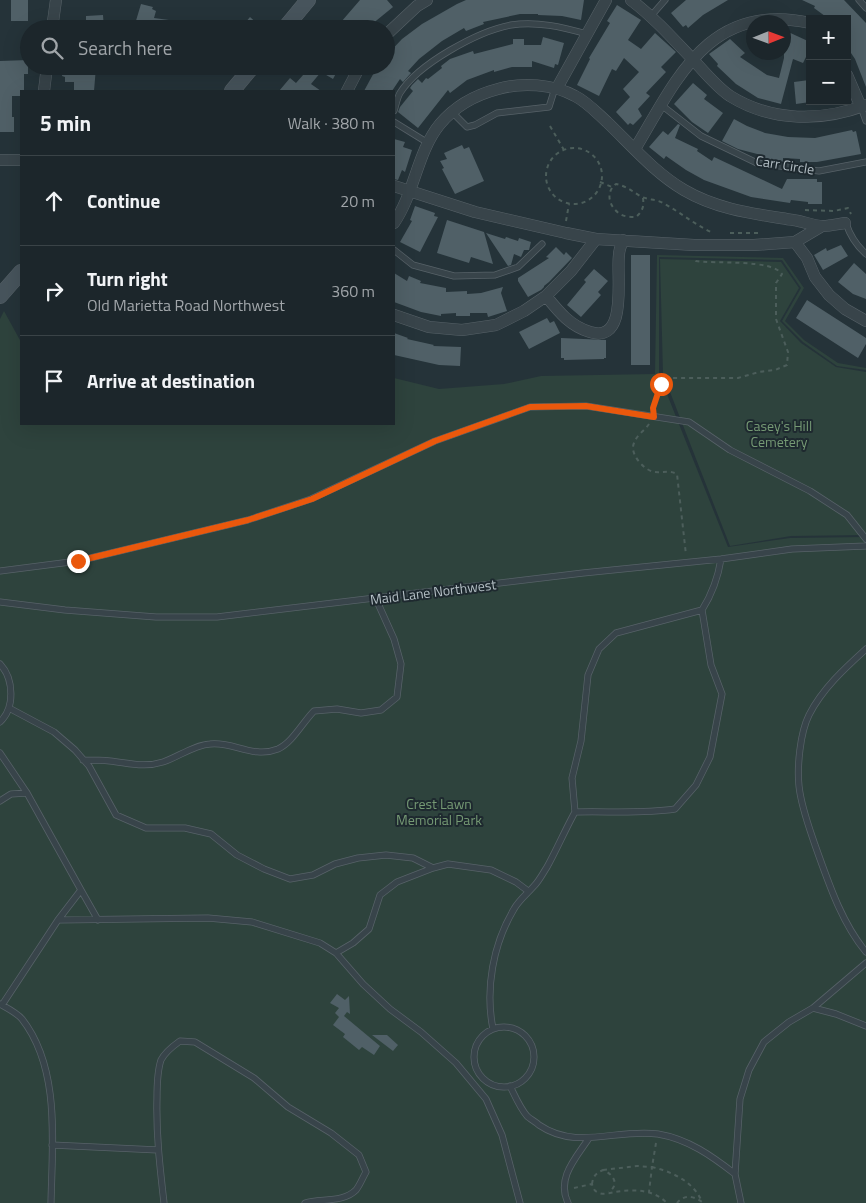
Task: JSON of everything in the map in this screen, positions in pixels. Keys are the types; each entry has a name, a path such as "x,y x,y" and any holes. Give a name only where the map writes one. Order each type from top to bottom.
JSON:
{"main road":[{"path":"291,20 308,0"},
{"path":"239,89 248,75"},
{"path":"0,296 20,273"}],"street":[{"path":"53,20 56,0"},
{"path":"395,27 417,6 427,0"},
{"path":"556,88 606,0"},
{"path":"631,0 651,16 711,79 730,96 755,107 782,116 829,117 863,106 851,83"},
{"path":"776,8 792,13 806,21"},
{"path":"635,149 686,53 698,39"},
{"path":"44,90 46,75"},
{"path":"348,90 355,75"},
{"path":"395,221 410,192 428,143 440,124 452,112 478,95 504,87 530,85 556,88 575,96 590,107 664,176 685,191 720,205 748,213 822,226 850,222"},
{"path":"0,160 20,160"},
{"path":"395,186 475,212 596,238 694,245 754,245 795,242 822,226"},
{"path":"395,315 429,327 462,330 496,325 524,311 546,296 571,272 596,238"},
{"path":"546,296 568,322 575,326 596,334 609,330 616,320 618,256 623,240"},
{"path":"795,242 807,258 815,277 829,295 845,309 866,321"}],"lane":[{"path":"651,16 665,0"},
{"path":"859,0 866,8"},
{"path":"395,108 400,93 415,76 440,57 482,34 511,25 556,25 587,34"},
{"path":"452,112 467,127 497,113 549,107 556,88"},
{"name":"Carr Circle","path":"660,104 701,136 757,163 820,171 866,162"},
{"path":"863,106 866,122"},
{"path":"395,123 428,143"},
{"path":"850,222 850,234 857,246 866,254"},
{"path":"395,251 413,265 454,276 495,275 518,267 542,244"},
{"path":"0,571 78,561 248,520 312,499 435,441 530,407 586,406 689,422 730,450 810,491 847,515 866,539"},
{"name":"Maid Lane Northwest","path":"0,602 65,610 156,617 217,617 721,559 792,549 866,546"},
{"path":"575,812 631,811 649,813 675,809 696,785 710,757 722,694 711,665 702,610 713,593 721,559"},
{"path":"83,760 110,761 136,766 162,762 210,744 230,746 253,753 278,749 293,737 314,711 337,709 361,713 381,710 397,697 402,664 394,639 376,599"},
{"path":"493,1028 490,1012 490,995 493,964 502,933 514,908 528,890 534,887 548,864 575,812 572,778 580,742 588,675 599,650 616,632 702,610"},
{"path":"865,652 828,687 809,716 799,752 799,787 808,825 824,871 840,908 866,952"},
{"path":"0,664 7,674 11,689 9,708 0,722"},
{"path":"9,708 54,732 89,766 116,815 146,828 186,828 211,834 237,855 264,869 290,879 313,875 335,864 358,858 386,855 413,858 433,868"},
{"path":"0,753 27,792 98,920"},
{"path":"0,801 11,794 27,792"},
{"path":"336,953 353,943 369,929 380,895 397,882 433,868 448,864 491,870 528,890"},
{"path":"51,1203 52,1110 47,1076 36,1043 21,1018 1,1004 58,920 81,890"},
{"path":"58,920 208,918 252,922 320,944 336,953 363,984 390,1009 421,1032 456,1063 486,1099 502,1135 520,1203"},
{"path":"741,1203 735,1174 740,1099 749,1070 764,1042 789,1022 813,1008 866,963"},
{"path":"813,1008 836,1014 866,1026"},
{"path":"493,1028 514,1028 521,1032 531,1044 534,1054 530,1071 519,1082 510,1086 494,1085 483,1079 477,1070 474,1058 475,1048 482,1036 493,1028"},
{"path":"164,1203 158,1150 157,1082 162,1060 169,1049 180,1041 195,1042 254,1078 288,1107 331,1133 359,1155 366,1172 356,1190 340,1198 304,1203"},
{"path":"510,1086 527,1116 550,1132 580,1139 629,1133 660,1134 687,1142 712,1156 735,1174"},
{"path":"568,1203 564,1190 565,1177 571,1162 588,1138"},
{"path":"52,1144 158,1150"}],"path":[{"path":"550,126 564,150"},
{"path":"579,148 595,158 600,168 600,182 594,195 586,201 576,204 556,198 550,191 546,180 549,163 553,157 564,150 579,148"},
{"path":"600,182 612,186 616,184 625,185 643,198 661,202 687,216 698,225 719,234"},
{"path":"612,186 609,195 610,203 620,214 636,217 642,212 644,206 643,198"},
{"path":"566,233 564,229 570,203"},
{"path":"802,210 834,211 848,208 850,222"},
{"path":"725,234 734,232 760,233"},
{"path":"686,562 677,474 672,471 655,472 646,469 633,450 634,442 654,417 653,408 661,384 671,378 738,378 775,370 787,365 788,352 776,319 776,283 782,274 780,270 772,266 696,260 692,253 694,245"},
{"path":"650,1192 655,1144"},
{"path":"668,1203 650,1192 631,1190 598,1193 593,1189 592,1178 603,1170 629,1166 652,1167 688,1182 699,1194 702,1202"},
{"path":"603,1170 610,1173 614,1178 615,1184 608,1193"},
{"path":"579,1187 592,1184"},
{"path":"677,1203 680,1199 691,1196 702,1202"}],"green space":[{"name":"Crest Lawn Memorial Park","path":"657,255 783,258 804,288 785,321 804,340 838,363 866,368 866,370 837,366 803,342 782,321 801,288 782,260 659,257 659,374 728,547 790,538 866,537 866,1203 0,1203 0,319 4,311 20,340 20,425 395,425 395,378 439,389 504,384 541,376 655,374"},
{"name":"Casey's Hill Cemetery","path":"660,259 781,262 799,288 780,321 801,343 836,367 866,372 866,535 791,536 730,546 663,374"}],"building":[{"path":"11,0 28,0 28,20 11,21"},
{"path":"360,0 387,0 393,7 377,20 343,20"},
{"path":"466,0 584,0 581,20 562,16 520,14 483,22 484,24 466,31 464,28 442,41 419,59 408,71 411,73 403,82 400,79 393,90 365,90 373,75 395,75 395,46 402,39 422,24"},
{"path":"686,0 728,0 703,15 688,28 686,25 683,27 671,13"},
{"path":"802,0 844,0 866,23 866,87 851,53 851,15 824,15 814,8 815,6"},
{"path":"141,4 153,7 152,9 156,11 154,18 169,20 136,20"},
{"path":"617,5 641,20 628,40 641,49 655,33 676,52 661,67 666,72 646,93 650,96 638,109 642,116 633,125 630,123 628,125 616,112 630,97 623,89 639,72 624,58 616,71 612,69 599,96 577,85 589,58 610,23 607,21"},
{"path":"103,15 103,20 86,20 86,16"},
{"path":"791,33 806,40 806,57 803,63 793,59 781,104 758,98 736,84 717,66 718,64 709,54 730,39 745,53 740,57 767,75 779,78 784,60 791,60"},
{"path":"543,37 564,43 558,65 555,64 554,68 532,61 532,67 512,67 494,72 494,70 467,80 450,93 448,90 418,128 398,112 413,91 410,88 412,85 418,79 422,83 426,78 428,79 450,59 473,51 474,54 513,44 513,39 524,39 524,45 541,45"},
{"path":"20,60 20,75 24,75 24,90 20,90 20,96 12,96 14,132 0,132 0,61"},
{"path":"95,75 94,90 74,90 74,82 65,82 65,77 62,76"},
{"path":"303,75 318,75 311,84 320,90 280,90 290,78 296,83"},
{"path":"326,75 335,75 333,79"},
{"path":"806,80 806,103 796,104 794,82"},
{"path":"693,83 707,95 704,99 723,113 708,133 692,122 674,104"},
{"path":"734,119 765,133 788,137 815,138 852,130 853,132 856,131 861,154 817,162 800,162 800,159 783,158 783,162 764,159 765,156 738,149 722,141"},
{"path":"678,124 680,125 675,138 698,149 697,151 712,161 714,157 782,189 787,179 817,179 817,182 822,182 822,204 808,204 808,202 791,200 790,203 751,197 704,180 666,156 664,159 649,147 663,131 668,135"},
{"path":"395,139 405,142 403,147 412,150 405,172 402,170 398,180 395,179"},
{"path":"462,145 464,149 469,147 484,181 455,194 440,161 447,159 444,153"},
{"path":"415,206 435,213 434,216 438,217 420,252 400,242 412,221 410,220"},
{"path":"447,220 484,232 493,264 471,257 469,263 437,253"},
{"path":"486,233 505,239 506,237 518,241 519,238 531,242 529,250 524,250 521,257 514,254 511,265 508,266"},
{"path":"841,245 848,256 823,270 814,255 826,248 827,251"},
{"path":"556,247 564,255 566,252 572,258 541,290 528,297 518,278 549,258 546,257"},
{"path":"631,255 650,255 650,365 631,365"},
{"path":"854,263 866,274 866,299 853,294 838,282"},
{"path":"594,269 608,281 598,292 601,295 581,317 567,305"},
{"path":"395,274 407,281 409,276 421,281 420,283 446,288 446,292 467,291 467,294 481,293 503,287 501,293 507,311 488,317 487,313 470,313 470,316 456,316 456,313 441,314 441,316 421,312 395,302"},
{"path":"807,300 866,338 866,344 858,358 796,318"},
{"path":"547,318 550,323 554,321 560,333 529,349 519,332"},
{"path":"395,333 407,339 433,346 461,347 460,366 439,365 395,355"},
{"path":"561,338 606,340 606,358 564,360 564,358 561,358"},
{"path":"337,994 345,1000 349,996 350,1014 347,1012 344,1016 380,1046 374,1055 362,1047 359,1050 343,1037 345,1034 333,1025 339,1017 335,1013 339,1008 330,1003"},
{"path":"372,1035 387,1035 398,1045 393,1051"}],"route":[{"path":"78,561 248,520 312,499 435,441 530,407 586,406 654,417 653,408 661,384"}]}
